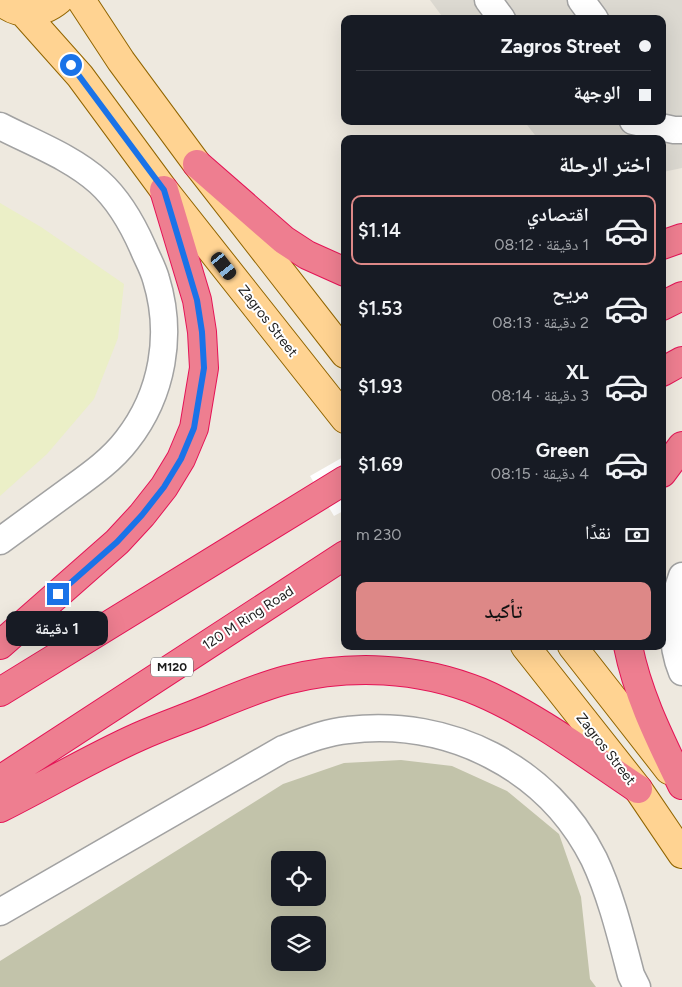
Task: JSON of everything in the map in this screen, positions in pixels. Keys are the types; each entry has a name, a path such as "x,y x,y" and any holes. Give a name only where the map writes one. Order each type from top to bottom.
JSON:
{"highway":[{"path":"197,164 284,240 307,254 341,270"},
{"path":"0,645 117,542 142,515 164,487 181,459 194,428 204,368 202,332 197,300 164,190"},
{"path":"666,244 682,238"},
{"path":"666,304 682,296"},
{"path":"666,370 682,361"},
{"path":"666,468 682,446"},
{"path":"0,692 341,482"},
{"name":"120 M Ring Road","path":"0,780 341,557"},
{"path":"629,650 632,669 645,706 682,786"},
{"path":"0,808 138,738 255,690 286,680 350,670 383,670 415,674 447,681 478,692 508,705 638,789"}],"main road":[{"name":"Zagros Street","path":"10,10 46,9 59,0"},
{"path":"81,0 121,61 197,164 341,349"},
{"name":"Zagros Street","path":"10,10 80,76 164,190 341,414"},
{"name":"Zagros Street","path":"528,650 638,789 682,854"},
{"path":"575,650 682,786"}],"street":[{"path":"488,0 499,15"},
{"path":"581,0 592,15"},
{"path":"0,126 78,167 98,182 116,201 130,222 156,277 164,320 162,363 157,384 146,410 127,441 96,471 0,541"},
{"path":"682,576 678,586 673,613 674,641 682,672"},
{"path":"0,912 283,749 314,738 346,730 379,727 412,729 445,736 476,747 506,762 557,805 577,831 594,859 606,890 631,975 638,987"}],"shaded area":[{"path":"430,0 682,0 682,168 666,171 666,135 535,135 527,125 666,125 666,15 441,15"},
{"path":"0,203 41,227 124,284 118,338 94,399 47,454 0,496"},
{"path":"401,760 452,766 507,791 559,834 581,897 590,979 596,987 0,987 0,961 283,784 344,763"}],"pier":[{"path":"341,458 341,512 334,516 310,476"}],"route":[{"path":"58,594 117,542 164,487 181,459 194,428 204,368 202,332 197,300 164,190 71,65"}]}
